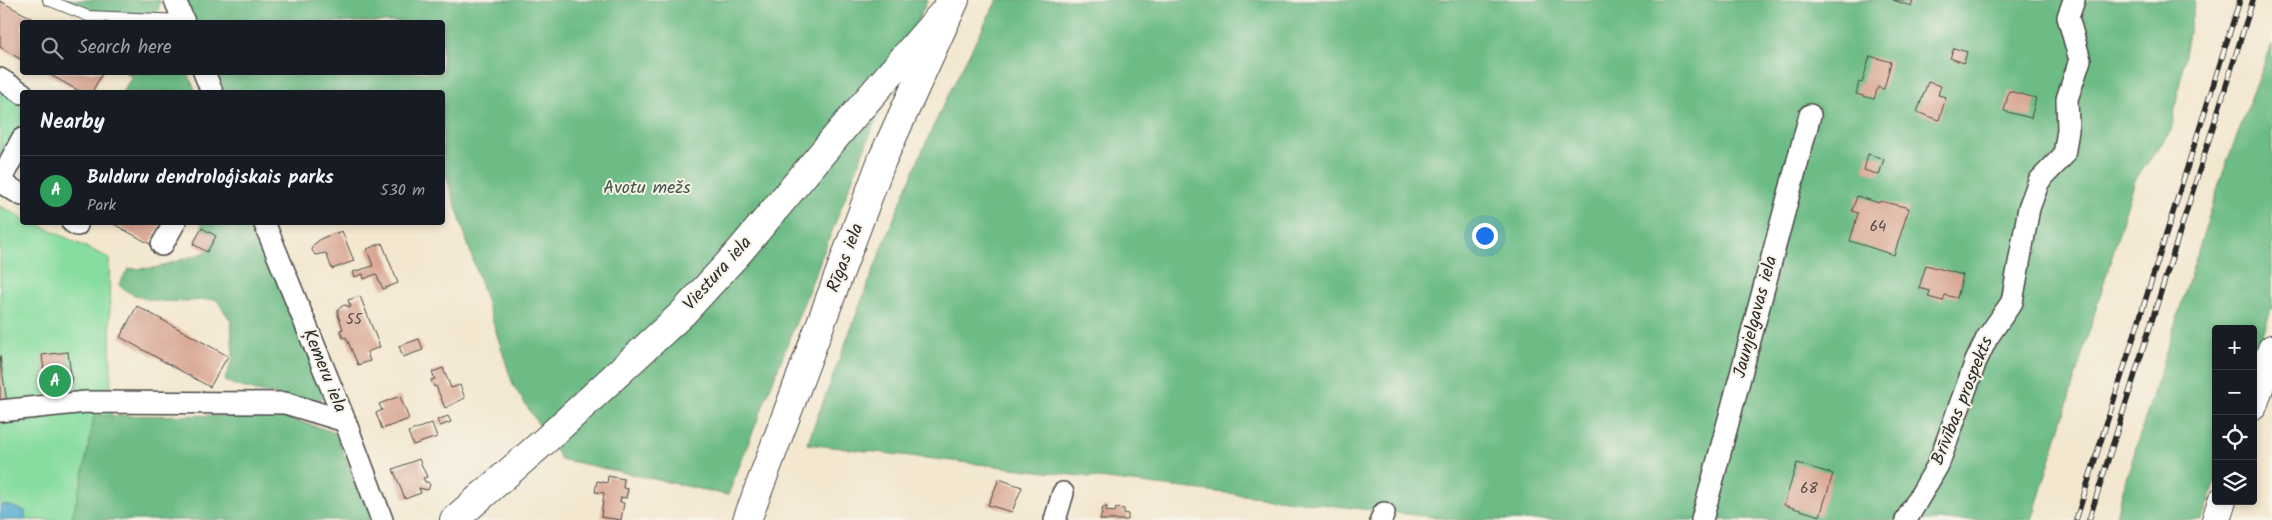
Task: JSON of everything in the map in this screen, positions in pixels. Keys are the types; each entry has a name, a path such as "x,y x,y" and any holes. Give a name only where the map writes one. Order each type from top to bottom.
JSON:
{"street":[{"name":"Viestura iela","path":"454,520 548,438 683,313 739,252 887,76 954,0"},
{"name":"Rīgas iela","path":"747,520 882,160 954,0"},
{"name":"Brīvības prospekts","path":"1906,520 1938,465 1983,346 2012,302 2029,208 2039,181 2064,155 2068,130 2067,99 2080,60 2068,17 2074,0"},
{"path":"205,75 211,90"},
{"path":"0,79 20,92"},
{"name":"Jaunjelgavas iela","path":"1702,520 1810,115"},
{"path":"20,144 0,182 20,193"},
{"path":"162,246 173,225"},
{"name":"Ķemeru iela","path":"265,225 345,421 382,520"},
{"path":"2257,394 2272,349"},
{"path":"0,410 86,402 285,403 345,421"},
{"path":"1055,520 1064,493"},
{"path":"2216,520 2221,505"}],"lane":[{"path":"48,0 88,16 181,14"}],"green space":[{"path":"48,0 159,0 160,2 156,18 88,16"},
{"name":"Avotu mežs","path":"175,0 928,0 914,27 869,137 728,495 561,459 513,385 445,172 445,90 211,90 205,75 445,75 445,20 183,20"},
{"path":"997,0 2195,0 2171,131 2135,180 2032,520 1457,520 807,444 876,264 920,156 947,97"},
{"path":"2272,44 2272,307 2257,353 2257,325 2212,325 2212,493 2203,520 2115,520 2126,479 2223,172"},
{"path":"129,75 189,75 195,90 123,90 132,77"},
{"path":"0,86 20,98 20,125 0,162"},
{"path":"0,206 20,216 20,225 39,225 109,258 113,520 25,520 25,511 7,505 0,505"},
{"path":"201,225 254,225 325,394 317,403 258,391 224,381 233,358 231,321 216,299 178,302 152,300 129,292 119,285 128,269 154,268 207,252 216,236 202,228"},
{"path":"278,415 334,432 374,520 71,520 82,480 94,416"}],"water":[{"path":"0,505 7,505 25,511 25,520 0,520"}],"building":[{"path":"1893,0 1913,0 1911,6"},
{"path":"0,1 35,20 20,20 20,59 0,47"},
{"path":"1954,48 1967,52 1964,63 1950,58"},
{"path":"1870,56 1891,62 1884,89 1878,87 1874,99 1856,94 1859,82 1862,83"},
{"path":"50,75 101,75 93,90 77,90"},
{"path":"1928,82 1941,86 1938,95 1946,97 1939,120 1917,112"},
{"path":"2009,91 2036,98 2031,118 2004,111"},
{"path":"1868,154 1884,159 1879,175 1864,170"},
{"path":"1857,196 1879,203 1880,201 1909,208 1894,255 1850,241 1858,213 1852,211"},
{"path":"115,225 160,225 150,244"},
{"path":"202,228 216,236 207,252 193,244"},
{"path":"342,231 354,261 332,269 326,253 315,255 312,246 322,238"},
{"path":"382,243 398,283 383,289 376,274 364,279 363,274 355,277 353,272 373,266 367,249"},
{"path":"1926,265 1963,275 1957,298 1945,295 1943,301 1928,297 1930,291 1919,288"},
{"path":"360,296 380,347 367,352 370,361 358,365 346,337 343,338 340,330 343,329 338,309 344,305 351,307 348,300"},
{"path":"137,306 228,356 210,387 120,337"},
{"path":"419,339 423,350 403,357 399,346"},
{"path":"68,352 72,383 46,387 42,355"},
{"path":"0,356 7,403 0,404"},
{"path":"443,368 451,388 460,385 465,398 445,408 436,386 434,387 431,380 435,379 432,372"},
{"path":"400,396 409,419 382,429 376,413 382,410 379,404"},
{"path":"448,416 451,422 440,426 437,420"},
{"path":"432,423 437,437 413,445 408,432"},
{"path":"419,459 427,477 423,478 430,485 428,490 419,488 421,493 405,499 393,469"},
{"path":"1797,463 1833,474 1820,516 1784,505"},
{"path":"608,476 624,479 623,488 628,489 626,498 621,497 620,502 624,503 621,520 601,517 604,493 595,492 597,481 607,483"},
{"path":"999,479 1022,487 1012,512 988,505"},
{"path":"1103,507 1107,507 1106,511 1115,512 1116,508 1124,509 1124,513 1128,514 1128,520 1100,520"}],"railway":[{"path":"2076,520 2240,0"},
{"path":"2089,520 2253,0"}],"place":[{"name":"Bulduru dendroloģiskais parks","path":"55,381"}]}
